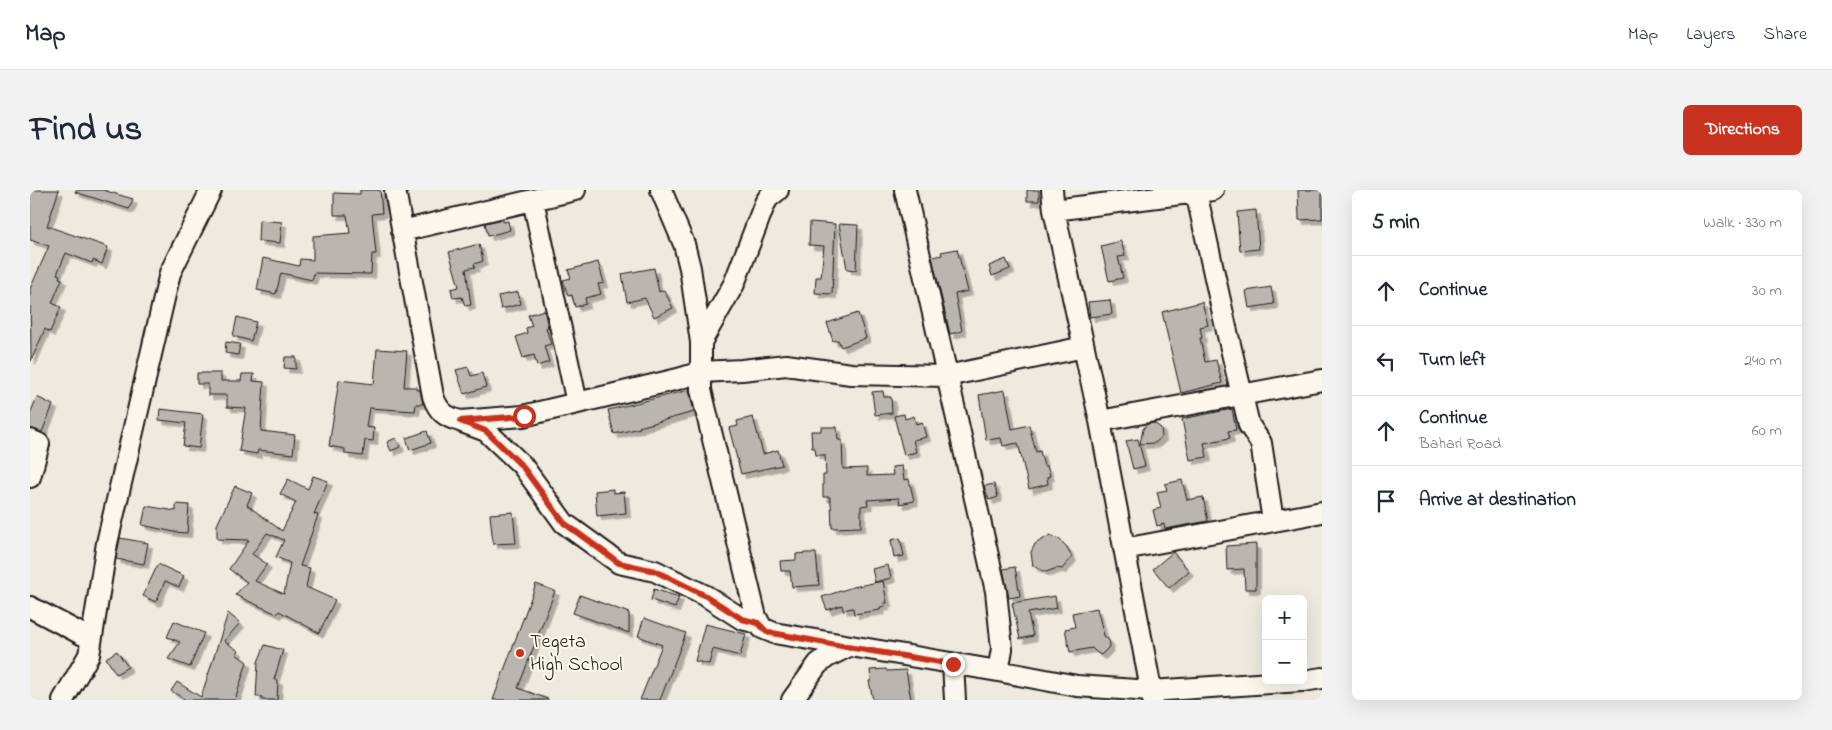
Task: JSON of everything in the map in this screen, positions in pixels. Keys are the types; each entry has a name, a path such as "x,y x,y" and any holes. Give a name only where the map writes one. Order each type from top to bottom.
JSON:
{"street":[{"path":"63,700 89,655 107,542 170,273 211,190"},
{"path":"395,190 433,396 436,405 442,413 450,418 486,431 522,466 564,523 619,563 655,571 706,596 742,619 758,623"},
{"path":"402,231 575,190"},
{"path":"661,190 684,244 690,268 701,342 701,390 758,623 762,628 774,634 847,647 998,671 1077,686 1152,696 1262,685"},
{"path":"701,342 734,284 765,203 769,196 778,190"},
{"path":"905,190 996,591 1002,649 998,671"},
{"path":"1052,190 1054,210 1100,421 1152,696"},
{"path":"1054,210 1204,191 1242,395 1249,425 1262,443 1273,521"},
{"path":"533,200 577,403"},
{"path":"460,421 524,416 678,380 701,372 786,365 851,374 947,376 1084,347"},
{"path":"1100,421 1322,380"},
{"path":"30,440 39,444 30,477"},
{"path":"1124,549 1322,512"},
{"path":"30,607 91,639"},
{"path":"792,700 818,664 847,647"},
{"path":"953,664 955,700"},
{"path":"1307,680 1322,678"}],"building":[{"path":"30,190 59,190 47,226 108,247 102,264 93,260 92,263 66,253 57,274 62,279 52,303 61,307 50,332 45,329 31,361 30,289 49,246 30,240"},
{"path":"76,190 103,190 133,199 129,209 75,192"},
{"path":"360,190 380,190 382,213 372,214 376,254 372,254 371,274 314,273 312,280 281,273 276,294 257,290 263,258 299,266 300,259 313,260 313,236 350,233 347,215 334,215 334,193 360,194"},
{"path":"1027,190 1039,190 1039,201 1027,201"},
{"path":"1298,190 1322,190 1322,219 1299,220"},
{"path":"1256,210 1259,249 1240,251 1237,212"},
{"path":"503,219 503,222 508,221 510,230 488,236 485,223"},
{"path":"259,220 282,222 280,243 258,241"},
{"path":"810,222 835,224 832,294 815,293 816,277 821,277 824,246 809,245"},
{"path":"839,224 858,225 856,270 847,269"},
{"path":"1121,241 1125,256 1118,257 1123,278 1109,281 1101,246"},
{"path":"479,244 483,261 474,264 475,267 466,269 471,305 465,306 462,297 453,298 451,289 459,287 449,252"},
{"path":"957,249 968,291 955,294 962,331 950,334 932,257 942,255 941,252"},
{"path":"1006,259 1010,269 992,276 989,266"},
{"path":"598,262 604,283 598,284 601,294 585,298 586,304 575,307 572,295 568,296 563,280 571,278 568,270"},
{"path":"654,268 659,292 664,290 673,308 654,317 645,298 627,302 622,274"},
{"path":"1271,287 1274,304 1249,308 1246,291"},
{"path":"518,292 521,304 501,309 498,296"},
{"path":"1110,300 1112,314 1090,317 1088,302"},
{"path":"1202,302 1208,325 1200,327 1202,338 1200,338 1205,362 1216,360 1222,383 1181,393 1162,312"},
{"path":"544,310 548,327 546,328 551,344 544,346 549,362 537,366 534,355 523,358 516,337 527,333 526,328 532,326 528,315"},
{"path":"858,313 866,338 841,347 838,340 833,341 827,323"},
{"path":"237,317 256,322 251,341 233,336"},
{"path":"226,342 240,344 238,355 225,353"},
{"path":"377,349 407,351 404,387 417,387 416,390 420,390 423,404 416,404 415,411 369,408 366,427 374,428 373,441 365,440 363,456 345,454 345,449 329,446 339,380 374,384"},
{"path":"285,357 296,357 296,369 284,368"},
{"path":"468,367 471,376 482,373 486,387 464,394 456,370"},
{"path":"197,373 221,373 221,381 241,381 242,374 254,374 253,381 264,382 261,431 295,435 293,454 258,450 257,454 239,451 246,408 227,407 227,395 208,395 208,384 197,384"},
{"path":"689,390 694,412 614,434 608,410"},
{"path":"1005,390 1012,429 1029,425 1036,452 1040,451 1044,466 1047,466 1050,476 1047,477 1048,484 1029,489 1018,443 1003,446 1001,438 986,440 979,395"},
{"path":"883,391 884,397 891,397 892,413 875,415 872,392"},
{"path":"37,397 53,405 42,432 30,428 30,414"},
{"path":"160,409 203,414 199,448 183,446 186,423 159,420"},
{"path":"1232,409 1236,430 1228,431 1230,438 1204,443 1207,457 1190,460 1182,419"},
{"path":"904,414 905,419 914,416 916,424 922,422 926,437 913,440 916,452 904,455 894,416"},
{"path":"753,417 763,454 778,450 782,465 741,474 729,428 738,426 737,421"},
{"path":"1154,423 1161,428 1162,437 1155,443 1140,444 1143,429 1147,424"},
{"path":"821,427 837,427 838,440 842,440 843,469 867,468 867,476 893,475 892,467 902,466 904,480 909,479 914,501 900,504 899,498 867,500 868,505 861,506 861,527 832,528 830,497 823,497 823,475 826,475 825,455 816,455 815,448 812,448 811,431 821,431"},
{"path":"427,431 431,443 410,450 406,438"},
{"path":"396,438 400,447 391,451 387,442"},
{"path":"1138,439 1145,466 1133,469 1126,441"},
{"path":"313,476 328,481 314,514 318,515 300,566 310,568 306,587 335,600 319,633 279,611 277,614 235,595 247,582 229,569 249,540 217,539 217,525 235,486 252,493 247,505 282,531 296,502 280,494 288,479 308,489","holes":["267,533 284,540 276,557 290,563 284,594 255,581 267,564 252,554"]},
{"path":"1182,480 1187,500 1203,497 1208,521 1165,529 1164,524 1157,526 1153,510 1161,508 1157,492 1167,490 1165,484"},
{"path":"994,484 998,497 989,500 984,486"},
{"path":"613,489 613,493 624,492 626,513 597,516 595,491"},
{"path":"176,504 189,505 187,533 142,525 146,506 176,511"},
{"path":"513,512 516,543 493,544 490,514"},
{"path":"1050,535 1059,539 1067,547 1072,557 1062,569 1057,568 1046,572 1033,566 1031,552 1035,544"},
{"path":"120,538 148,543 144,564 116,559"},
{"path":"900,538 904,556 894,558 891,540"},
{"path":"1256,544 1256,589 1245,589 1244,569 1227,570 1226,546"},
{"path":"1173,552 1189,571 1169,588 1153,569"},
{"path":"816,553 819,585 792,587 790,571 781,571 780,561 796,560 796,554"},
{"path":"158,564 184,576 179,587 165,581 156,602 143,596"},
{"path":"888,565 891,578 875,582 872,569"},
{"path":"1015,567 1020,596 1009,598 1003,569"},
{"path":"883,581 887,603 884,603 885,606 880,607 880,610 854,614 853,608 843,610 842,605 827,610 822,597 853,587"},
{"path":"536,584 555,591 518,688 548,700 493,700"},
{"path":"654,589 679,597 675,608 651,600"},
{"path":"580,595 629,613 629,633 573,613"},
{"path":"1055,596 1057,608 1028,613 1033,636 1020,639 1012,603"},
{"path":"1097,608 1104,636 1110,643 1108,648 1101,655 1092,648 1070,652 1065,629 1075,627 1072,613"},
{"path":"228,613 240,623 224,641 239,651 236,654 247,662 235,700 186,700 171,691 177,682 201,697"},
{"path":"644,618 686,633 660,700 640,700 662,645 638,636"},
{"path":"174,621 204,633 190,667 168,659 180,642 167,637"},
{"path":"705,624 746,634 740,656 713,649 709,664 695,661"},
{"path":"265,645 283,650 274,680 278,680 277,700 262,700 262,697 256,697 258,662"},
{"path":"117,651 128,667 116,674 106,658"},
{"path":"886,669 887,671 906,670 911,700 873,700 869,681 871,681 870,670"}],"place":[{"name":"Tegeta High School","path":"520,653"}],"route":[{"path":"524,416 460,421 486,431 522,466 564,523 619,563 655,571 706,596 742,619 758,623 767,632 953,664"}]}
